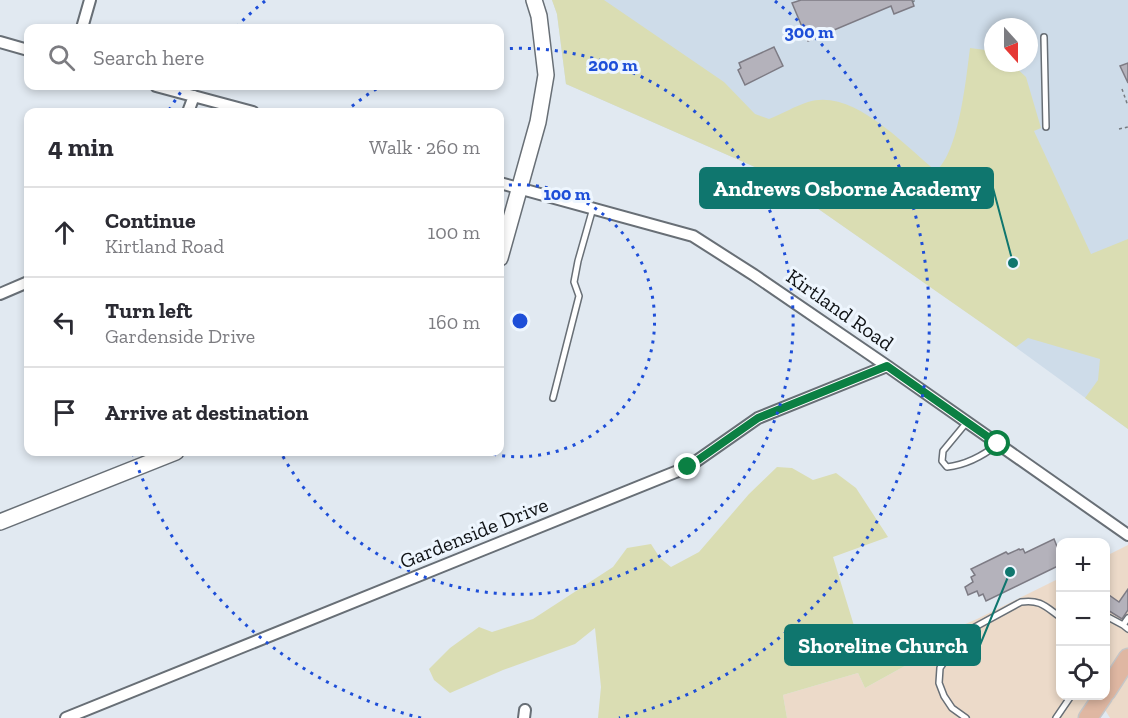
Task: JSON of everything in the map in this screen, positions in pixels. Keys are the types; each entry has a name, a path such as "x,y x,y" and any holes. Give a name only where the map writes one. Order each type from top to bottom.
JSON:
{"main road":[{"path":"504,244 538,122 546,75 539,16 534,0"},
{"path":"0,522 166,456"},
{"path":"1111,672 1128,658"},
{"path":"1088,718 1100,700"}],"street":[{"path":"83,24 90,0"},
{"path":"0,42 24,49"},
{"path":"171,90 238,108"},
{"path":"190,108 194,96"},
{"name":"Kirtland Road","path":"504,184 693,236 887,366 1128,535"},
{"path":"0,294 24,284"},
{"name":"Gardenside Drive","path":"66,718 688,467 758,418 887,366"}],"lane":[{"path":"1044,37 1046,127"},
{"path":"553,398 579,296 574,282 593,208"},
{"path":"967,422 943,451 942,461 947,467 970,460 998,444"},
{"path":"966,718 952,708 939,683 940,668 964,633 1021,602 1038,602 1056,614"},
{"path":"1110,618 1125,627 1128,618"},
{"path":"1056,718 1068,700"}],"path":[{"path":"912,2 916,0"},
{"path":"1122,89 1128,106"},
{"path":"1119,129 1128,127"}],"shaded area":[{"path":"552,0 1128,0 1128,429 988,327 764,171 566,84 557,14"},
{"path":"1128,545 1128,656 1110,683 1110,592 1110,554"},
{"path":"1056,580 1056,700 1098,700 1086,718 787,718 783,695 858,673 865,688 932,651 928,640"},
{"path":"1128,667 1128,718 1110,718 1102,705 1105,700 1110,700 1110,693"}],"green space":[{"path":"552,0 604,0 724,82 755,114 769,119 808,102 825,100 842,103 877,122 936,171 944,162 956,132 964,96 970,48 984,50 984,72 1021,72 1026,77 1041,128 1034,131 1091,254 1128,239 1128,429 1085,398 1098,380 1100,359 1028,338 1016,347 764,171 566,84 557,14"},
{"path":"777,467 792,468 813,480 836,473 856,488 888,537 833,557 866,665 928,640 932,651 865,688 858,673 783,695 787,718 598,718 601,687 595,628 575,644 503,670 450,693 434,680 429,669 450,648 479,627 492,632 533,619 613,567 627,548 651,544 660,558 671,567 699,552 749,494"}],"building":[{"path":"801,0 912,0 914,6 894,14 891,6 808,41 792,3"},
{"path":"774,47 783,66 745,85 738,70 741,68 739,63"},
{"path":"1128,63 1128,83 1120,66"},
{"path":"1054,539 1056,567 986,601 983,594 979,596 977,591 968,595 965,587 973,582 971,577 975,575 971,569 1006,552 1008,554 1023,549 1025,553"},
{"path":"1128,589 1128,610 1122,619 1110,612 1110,596 1119,602"}],"place":[{"name":"Andrews Osborne Academy","path":"1013,263"},
{"name":"Shoreline Church","path":"1010,572"}],"route":[{"path":"688,467 758,418 887,366 998,444"}]}
